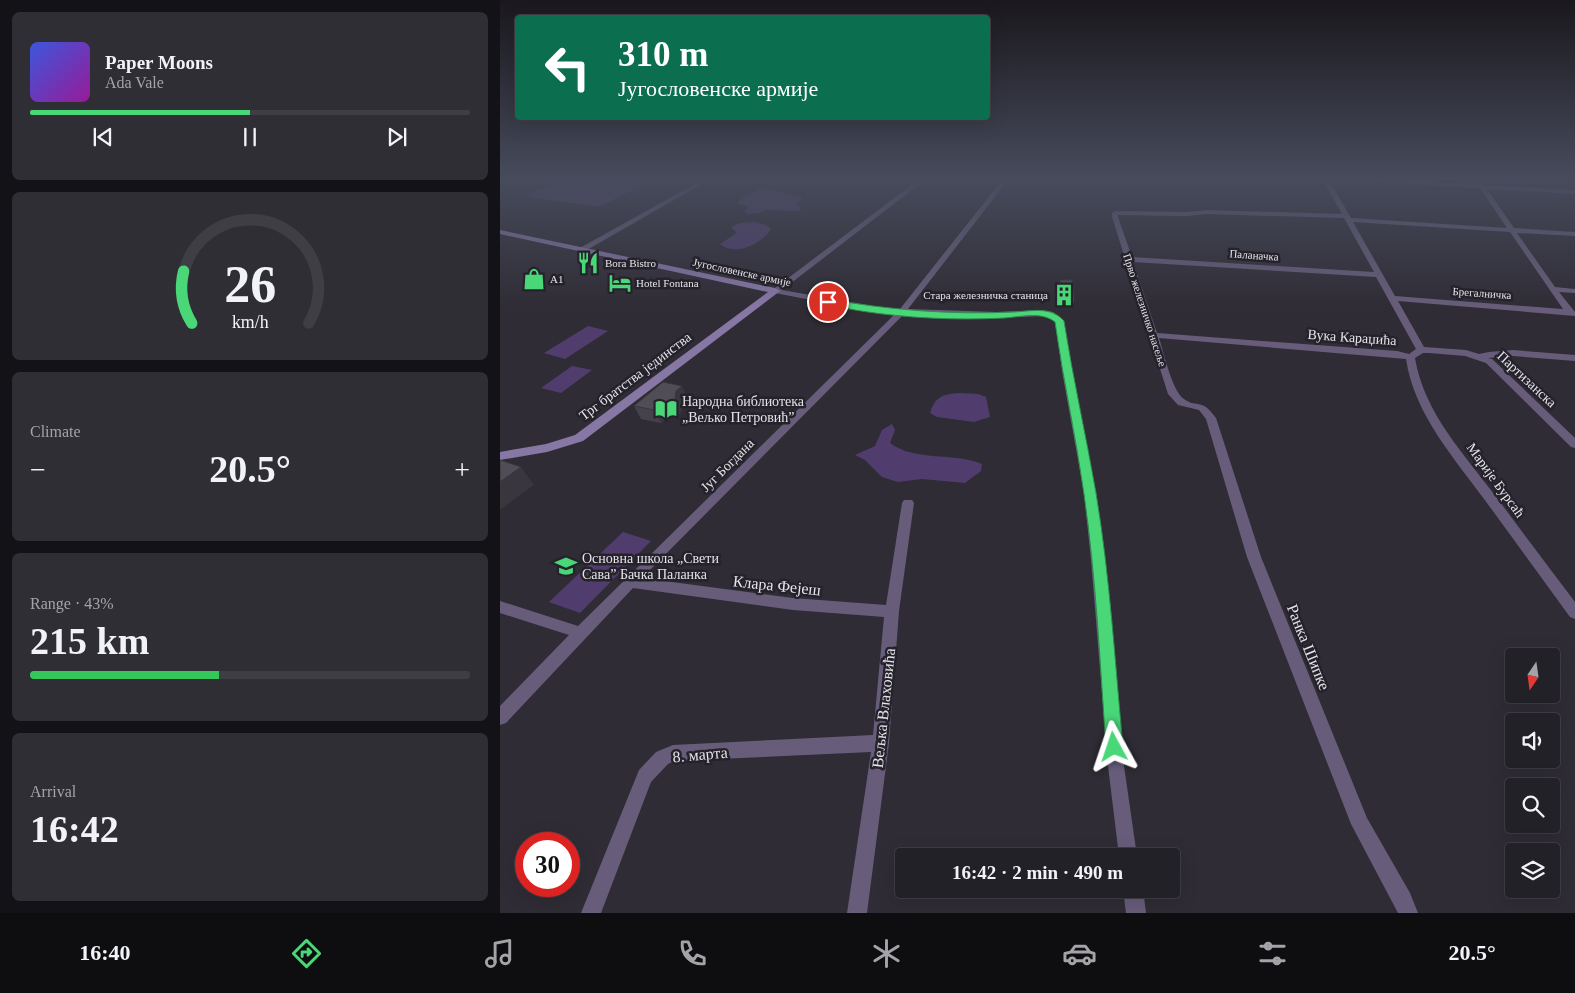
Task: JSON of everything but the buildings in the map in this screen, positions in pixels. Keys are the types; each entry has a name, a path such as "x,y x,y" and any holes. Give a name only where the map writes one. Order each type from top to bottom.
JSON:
{"street":[{"path":"582,249 629,223"},
{"path":"775,290 865,223"},
{"name":"Југ Богдана","path":"500,717 630,582 901,313 972,223"},
{"name":"Прво железничко насеље","path":"1117,223 1153,336 1174,394 1182,403"},
{"path":"1350,223 1421,350 1466,353 1481,358 1486,355 1503,353 1575,358"},
{"path":"1406,223 1575,234"},
{"path":"1507,223 1552,289 1573,315"},
{"name":"Југословенске армије","path":"500,232 843,305 901,313 989,315 1041,313 1050,314 1060,321 1067,371 1090,493 1098,560 1116,766 1127,848"},
{"name":"Паланачка","path":"1128,259 1379,275"},
{"path":"1552,289 1575,291"},
{"name":"Трг братства јединства","path":"500,456 547,448 579,438 775,290"},
{"name":"Брегалничка","path":"1391,298 1573,315"},
{"name":"Вука Караџића","path":"1153,336 1397,354 1410,357 1421,350"},
{"name":"Марије Бурсаћ","path":"1410,357 1414,380 1448,439 1575,612"},
{"name":"Партизанска","path":"1481,358 1496,366 1575,444"},
{"name":"Ранка Шипке","path":"1182,403 1202,407 1211,418 1254,557 1360,824 1403,900 1408,913"},
{"name":"Вељка Влаховића","path":"856,913 880,743 892,611 908,503"},
{"name":"Клара Фејеш","path":"630,582 727,597 848,610 892,611"},
{"path":"500,607 581,633"},
{"name":"8. марта","path":"591,913 645,776 662,758 673,754 880,743"},
{"path":"1134,898 1136,913"}],"shaded area":[{"path":"740,223 756,223 766,225 771,229 761,240 748,247 733,249 726,248 720,244 737,233 731,227"},
{"path":"588,326 608,331 565,359 544,353"},
{"path":"572,366 592,370 561,393 541,388"},
{"path":"949,394 978,394 986,397 990,417 974,422 937,417 930,413 937,399"},
{"path":"892,424 895,430 890,443 900,449 923,455 971,460 982,464 981,471 965,483 922,479 898,482 882,477 865,460 855,455 875,446 882,430"},
{"path":"623,532 651,541 580,613 549,602"}],"place":[{"name":"Bora Bistro","path":"588,263"},
{"name":"A1","path":"534,279"},
{"name":"Hotel Fontana","path":"620,283"},
{"name":"Стара железничка станица","path":"1064,295"},
{"name":"Народна библиотека „Вељко Петровић”","path":"666,409"},
{"name":"Основна школа „Свети Сава” Бачка Паланка","path":"566,566"}],"route":[{"path":"828,302 884,312 918,314 997,315 1041,313 1056,316 1060,321 1075,419 1090,493 1098,560 1114,747"}]}
